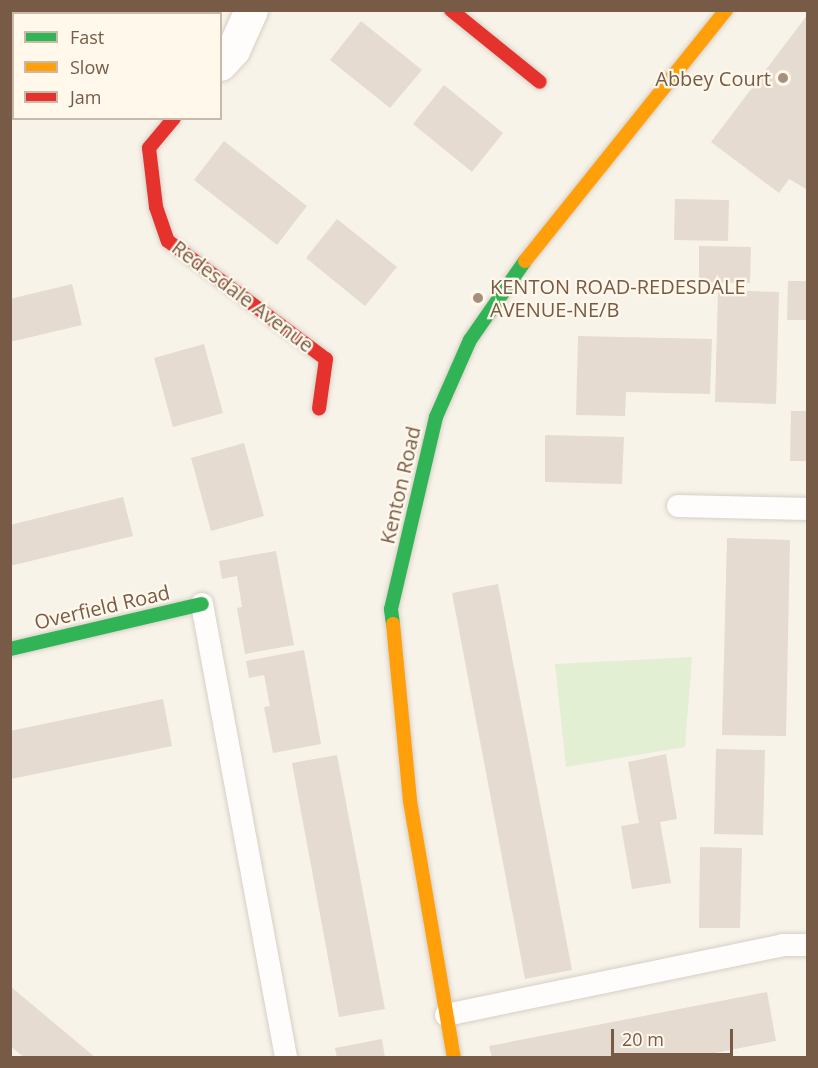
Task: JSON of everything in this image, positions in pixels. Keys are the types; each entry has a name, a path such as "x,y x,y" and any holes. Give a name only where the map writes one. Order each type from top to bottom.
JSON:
{"street":[{"path":"222,62 233,50 251,10"},
{"path":"451,10 540,82"},
{"name":"Kenton Road","path":"453,1058 410,801 391,609 436,417 470,340 521,266 726,10"},
{"name":"Redesdale Avenue","path":"172,120 149,147 156,207 168,241 326,359 319,409"},
{"name":"Overfield Road","path":"10,649 202,604"}],"lane":[{"path":"678,507 807,509"},
{"path":"202,604 286,1058"},
{"path":"446,1015 783,945 807,945"}],"green space":[{"path":"692,657 685,747 566,767 555,664"}],"building":[{"path":"146,10 164,10 164,12"},
{"name":"Abbey Court","path":"808,14 808,190 789,179 779,193 711,142"},
{"path":"361,21 422,70 390,108 330,60"},
{"path":"444,85 503,133 472,172 413,124"},
{"path":"224,141 307,206 277,245 194,180"},
{"path":"675,199 729,200 728,241 674,240"},
{"path":"337,219 397,267 365,306 306,258"},
{"path":"699,246 751,247 750,283 699,282"},
{"path":"788,281 808,281 808,320 787,320"},
{"path":"72,284 82,325 10,342 10,299"},
{"path":"718,290 779,292 776,404 715,402"},
{"path":"578,336 712,339 710,394 626,392 625,416 576,415"},
{"path":"204,344 223,413 173,427 154,358"},
{"path":"791,411 808,411 808,461 790,461"},
{"path":"545,435 624,437 622,484 545,482"},
{"path":"244,443 264,516 211,531 191,458"},
{"path":"123,497 133,536 10,566 10,525"},
{"path":"727,538 790,540 786,736 722,735"},
{"path":"276,551 294,645 245,654 237,608 242,607 237,576 222,579 219,561"},
{"path":"498,584 572,970 525,979 452,593"},
{"path":"304,650 321,744 273,753 264,707 270,706 264,675 249,678 246,661"},
{"path":"163,699 172,746 11,779 10,731"},
{"path":"716,749 765,750 763,835 714,834"},
{"path":"666,754 677,819 660,822 671,883 632,889 621,826 639,823 628,762"},
{"path":"337,755 385,1009 339,1017 292,763"},
{"path":"700,847 742,848 740,928 699,928"},
{"path":"10,986 96,1058 25,1058 10,1046"},
{"path":"767,992 776,1041 690,1058 492,1058 489,1046"},
{"path":"382,1039 385,1058 337,1058 335,1048"}],"traffic: fast":[{"path":"393,624 391,609 436,417 470,340 525,261"},
{"path":"10,649 202,604"}],"traffic: slow":[{"path":"525,261 726,10"},
{"path":"393,624 410,801 454,1058"}],"traffic: jam":[{"path":"451,10 540,82"},
{"path":"172,120 149,148 156,207 168,241 326,359 319,409"}],"place":[{"name":"Abbey Court","path":"783,78"},
{"name":"KENTON ROAD-REDESDALE AVENUE-NE/B","path":"478,298"}]}
